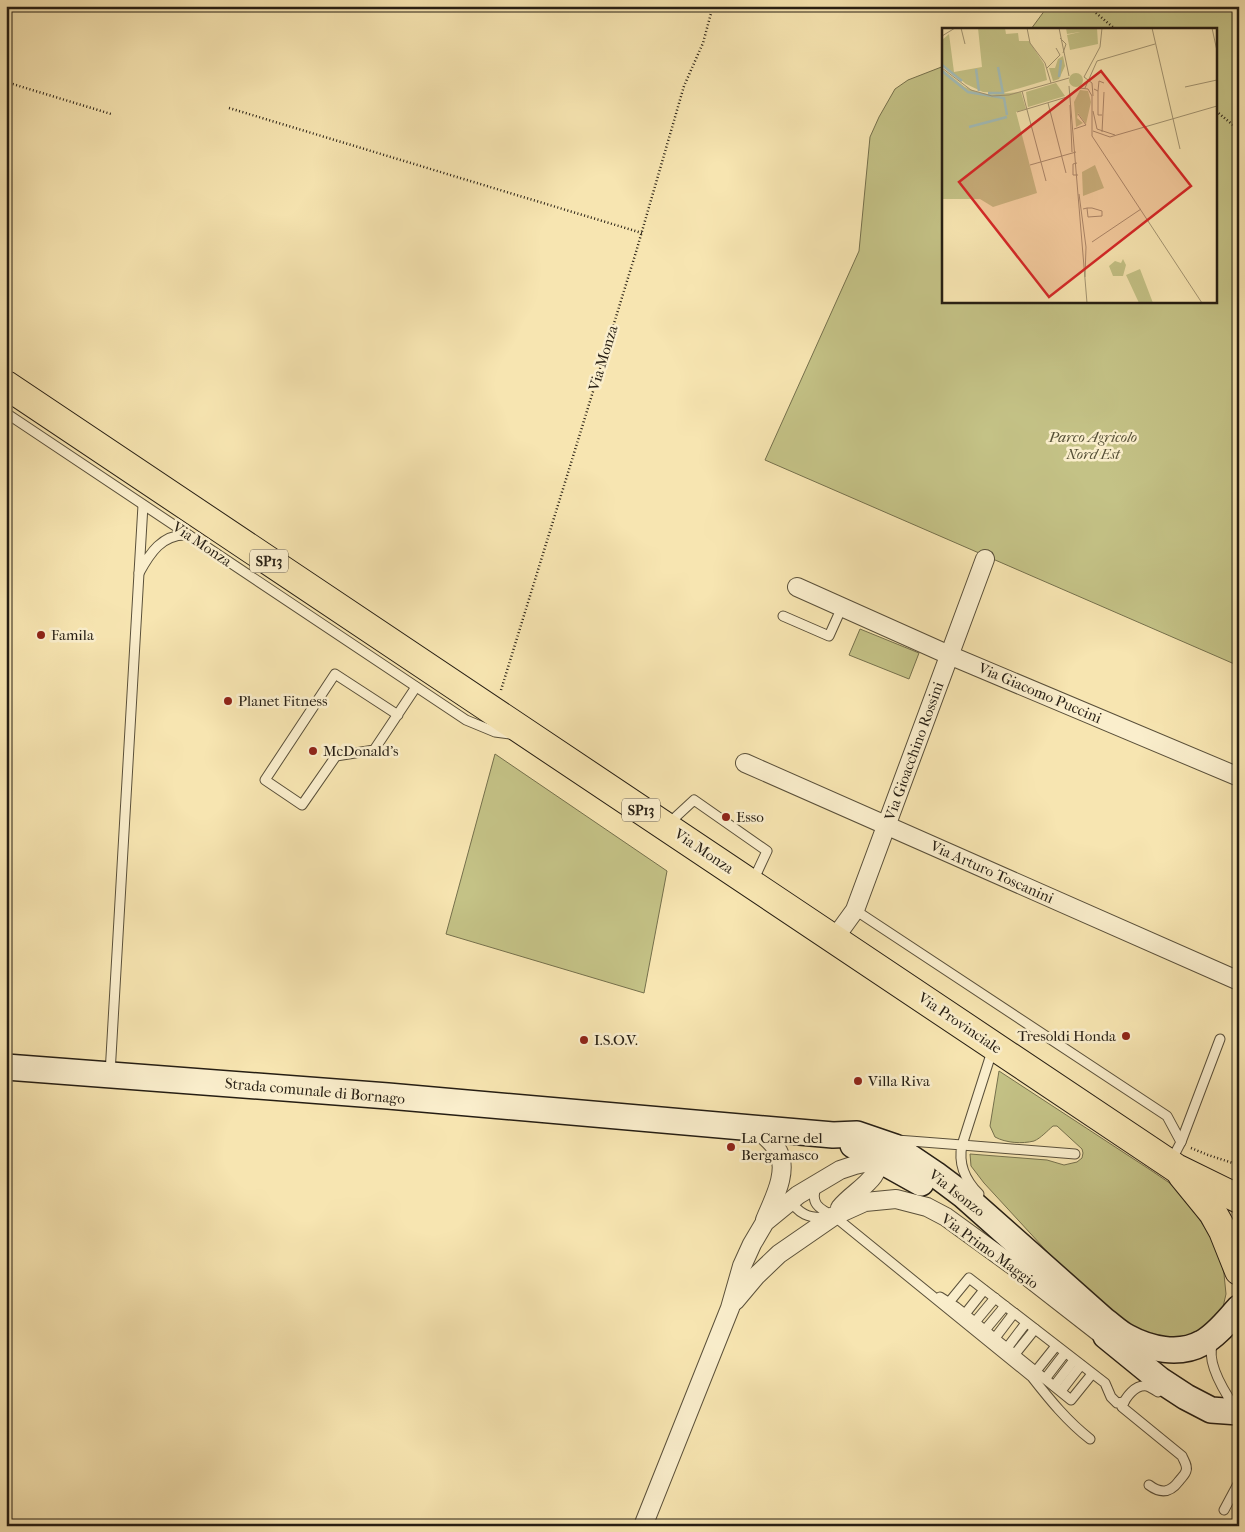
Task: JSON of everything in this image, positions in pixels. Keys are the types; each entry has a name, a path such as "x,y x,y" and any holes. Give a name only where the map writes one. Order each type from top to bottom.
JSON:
{"main road":[{"name":"Via Monza","path":"6,385 751,883"},
{"name":"Via Provinciale","path":"751,883 994,1046 1239,1199"},
{"name":"Via Provinciale","path":"1176,1158 1218,1222 1239,1271"}],"street":[{"name":"Via Gioacchino Rossini","path":"834,938 855,910 888,826 985,559"},
{"name":"Via Giacomo Puccini","path":"797,587 949,654 1239,777"},
{"name":"Via Arturo Toscanini","path":"744,763 1239,981"},
{"name":"Strada comunale di Bornago","path":"6,1067 624,1116"},
{"name":"Via Isonzo","path":"624,1116 756,1128 895,1147 976,1200 1066,1287 1105,1321 1127,1337 1157,1349 1189,1348 1202,1343 1217,1331 1239,1308"},
{"name":"Via Primo Maggio","path":"643,1526 730,1308 742,1266 765,1222 782,1179 779,1153 756,1128"},
{"name":"Via Primo Maggio","path":"765,1222 790,1201 847,1167 860,1142"},
{"name":"Via Primo Maggio","path":"834,1216 844,1203 862,1189 877,1171 860,1142"},
{"path":"860,1142 923,1184 971,1220 1129,1356 1160,1380 1211,1410 1238,1412"},
{"name":"Via Primo Maggio","path":"730,1308 756,1276 779,1254 834,1216 860,1204 896,1199 927,1207 946,1217 1129,1356"}],"lane":[{"name":"Via Monza","path":"6,413 466,720 495,732 532,736"},
{"path":"110,1074 143,505"},
{"path":"139,573 149,555 159,544 180,534 188,535"},
{"path":"783,616 829,636 842,607"},
{"path":"398,715 335,674 264,780 302,805 336,756 374,750 398,715 416,687"},
{"path":"666,826 694,800 767,851 751,883"},
{"path":"855,910 1167,1116 1176,1158"},
{"path":"1176,1158 1220,1039"},
{"path":"976,1200 972,1187 962,1168 961,1151 994,1046"},
{"path":"860,1142 962,1145 1075,1154"},
{"path":"782,1179 784,1189 790,1201 800,1214 815,1219 834,1216"},
{"path":"818,1183 814,1192 817,1205 822,1210 834,1216 884,1258 900,1266 1032,1377 1057,1409 1076,1429 1090,1439"},
{"path":"995,1210 1066,1287"},
{"path":"947,1305 969,1278 1105,1383 1111,1397 1117,1403 1124,1402"},
{"path":"965,1314 984,1290"},
{"path":"975,1322 995,1298"},
{"path":"947,1305 965,1314 1071,1400 1092,1374"},
{"path":"985,1330 1005,1306"},
{"path":"995,1338 1014,1313"},
{"path":"1007,1348 1026,1323"},
{"path":"1015,1354 1035,1330"},
{"path":"1217,1331 1210,1350 1211,1357 1218,1378 1238,1412"},
{"path":"1036,1371 1056,1346"},
{"path":"1045,1379 1065,1353"},
{"path":"1057,1389 1078,1362"},
{"path":"1149,1485 1157,1490 1168,1492 1183,1476 1187,1466 1182,1456 1122,1407 1130,1394 1140,1386 1148,1386 1163,1395"},
{"path":"1183,1405 1211,1410"},
{"path":"1224,1510 1239,1482"}],"path":[{"name":"Via Monza","path":"491,709 504,681 642,232 684,86 703,43 713,6"},
{"path":"1088,6 1114,28"},
{"path":"6,82 111,114"},
{"path":"229,108 642,232"},
{"path":"1218,113 1239,130"},
{"path":"1176,1158 1208,1156 1239,1165"}],"green space":[{"name":"Parco Agricolo Nord Est","path":"1048,6 1239,6 1239,666 765,460 859,251 870,137 879,117 895,89 908,80 942,67 942,302 1218,302 1218,28 1032,28"},
{"path":"860,629 919,653 909,679 849,655"},
{"path":"495,754 667,871 644,993 446,934"},
{"path":"999,1071 1174,1186 1189,1203 1220,1255 1224,1274 1226,1294 1223,1307 1213,1320 1200,1330 1183,1337 1161,1338 1137,1332 1088,1296 984,1183 971,1166 970,1154 1047,1160 1064,1165 1077,1162 1082,1158 1083,1153 1082,1149 1057,1126 1053,1126 1039,1138 1029,1142 1009,1142 995,1137 990,1126"}],"place":[{"name":"Famila","path":"41,635"},
{"name":"Planet Fitness","path":"228,701"},
{"name":"McDonald's","path":"313,751"},
{"name":"Esso","path":"726,817"},
{"name":"Tresoldi Honda","path":"1126,1036"},
{"name":"I.S.O.V.","path":"584,1040"},
{"name":"Villa Riva","path":"858,1081"},
{"name":"La Carne del Bergamasco","path":"731,1147"}]}
